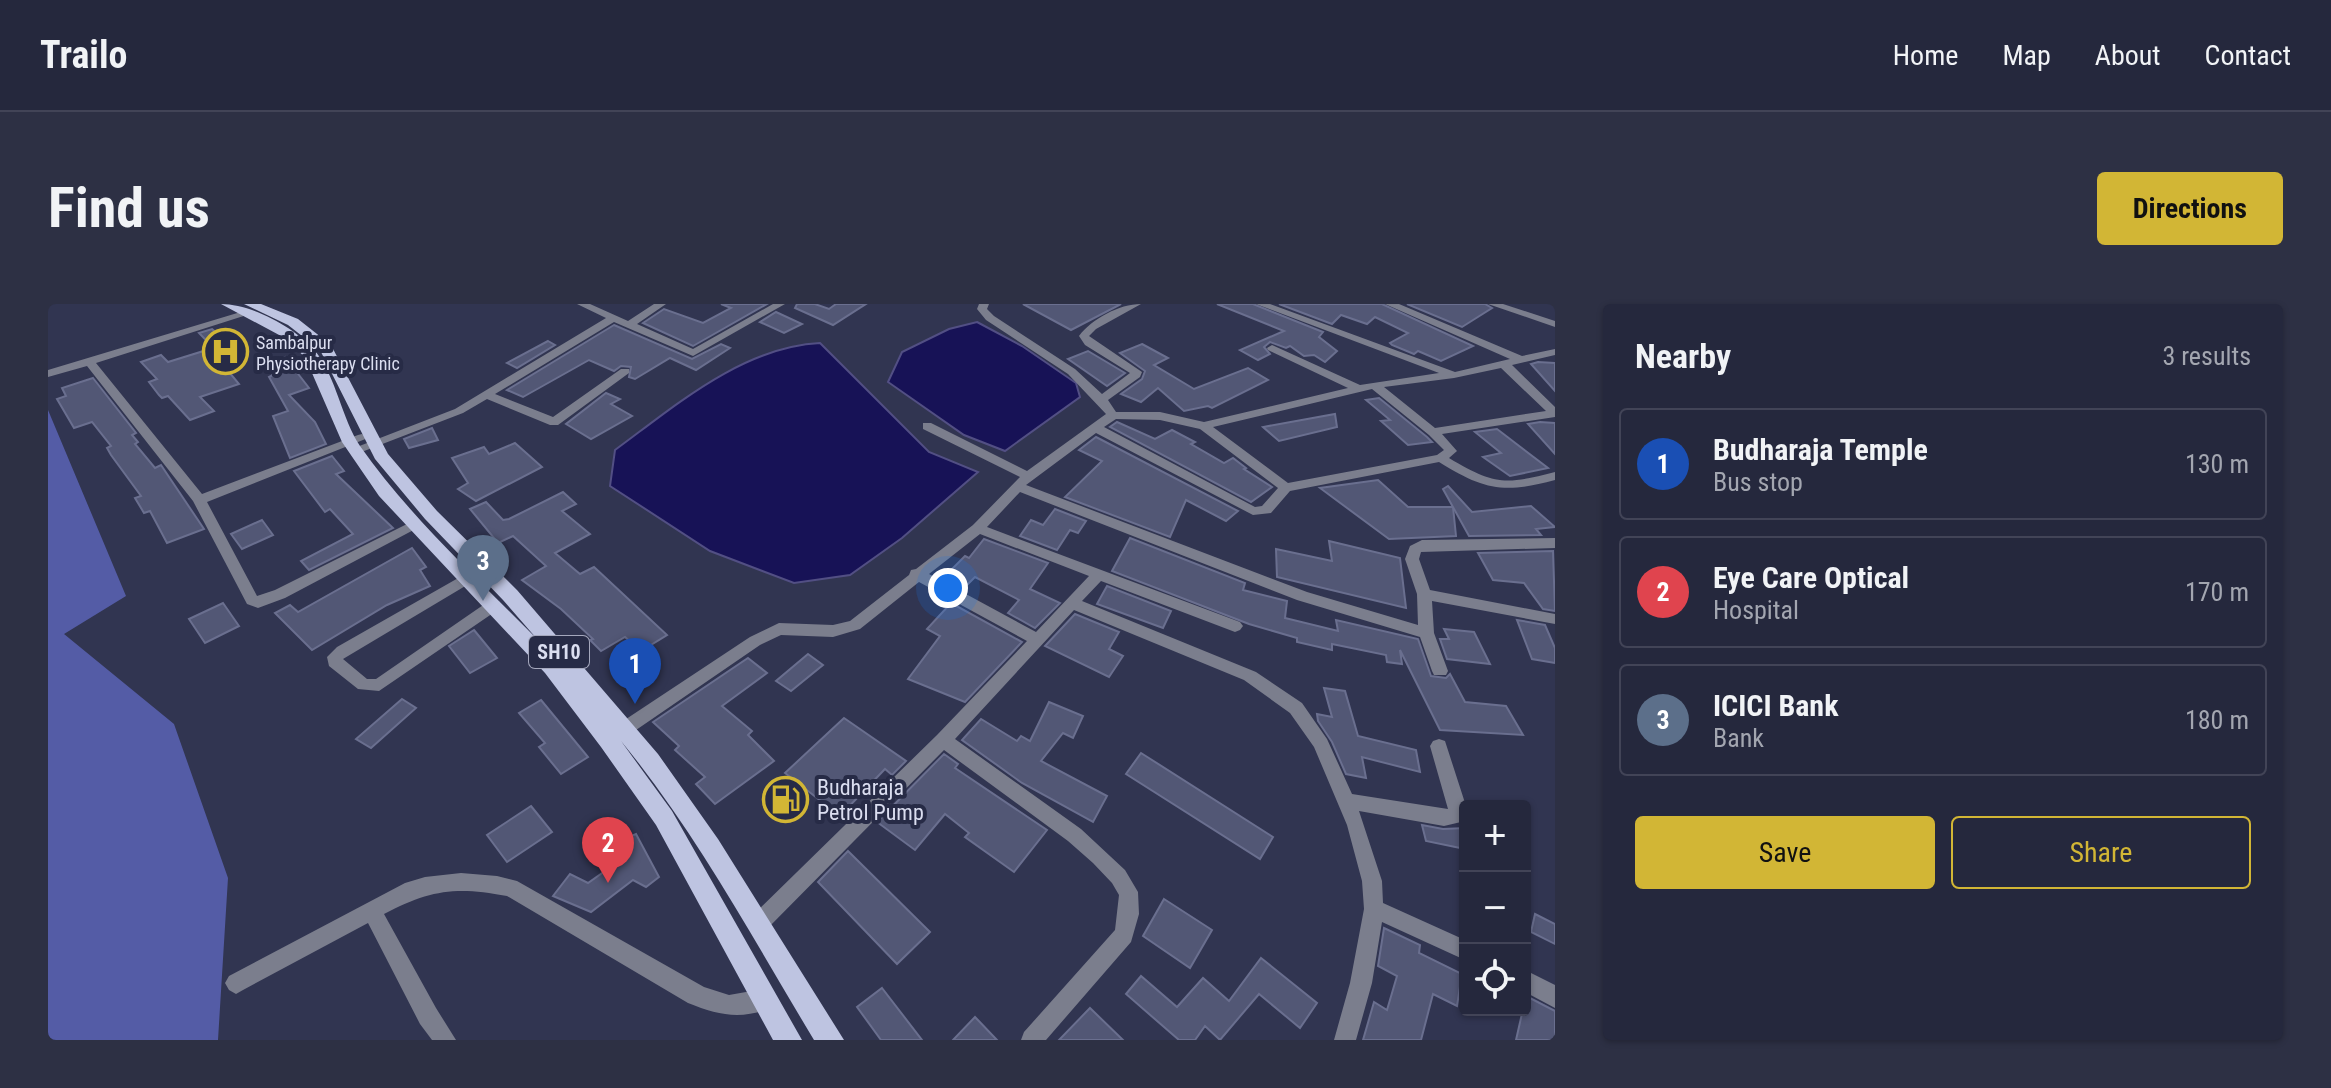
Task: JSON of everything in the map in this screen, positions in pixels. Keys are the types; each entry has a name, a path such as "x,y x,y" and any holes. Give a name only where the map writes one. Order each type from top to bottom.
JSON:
{"main road":[{"name":"SH10","path":"227,304 249,308 307,331 326,348 362,443 385,492 617,735 650,760 830,1040"},
{"name":"SH10","path":"362,443 510,595 617,735 788,1040"}],"street":[{"path":"582,304 693,353 780,304"},
{"path":"630,324 661,304"},
{"path":"969,304 983,306 1010,332 1055,358 1102,399 1113,415"},
{"path":"1102,399 1136,372 1089,343 1084,336 1092,327 1136,304"},
{"path":"1261,304 1454,375"},
{"path":"1390,304 1521,360"},
{"path":"1493,304 1555,324"},
{"path":"48,374 249,308"},
{"path":"199,500 459,411 613,318"},
{"path":"1272,348 1359,389"},
{"path":"1204,426 1374,385 1454,375 1555,352"},
{"path":"90,362 199,500 252,600 258,603 416,525"},
{"path":"1504,364 1555,413"},
{"path":"488,395 554,422 625,371"},
{"path":"1096,428 1253,511 1266,510 1286,488 1441,458 1451,450 1374,385"},
{"path":"1433,432 1555,413"},
{"path":"617,735 755,641 779,629 833,631 855,625 978,528 1024,482 1113,415 1160,416 1204,426 1286,488"},
{"path":"927,426 1024,482 1302,596 1426,633"},
{"path":"1441,458 1477,480 1505,488 1555,476"},
{"path":"978,528 1235,626"},
{"path":"1440,671 1426,633 1424,594 1412,559 1415,549 1422,545 1555,543"},
{"path":"916,574 1038,640"},
{"path":"758,924 943,740 1099,574"},
{"path":"467,578 343,651 335,657 335,662 364,685 379,685 494,605"},
{"path":"1424,594 1555,619"},
{"path":"1073,603 1250,676 1296,708 1321,744 1346,801 1372,881 1374,909 1361,983 1345,1040"},
{"path":"943,740 1087,846 1114,869 1128,892 1128,918 1124,935 1032,1040"},
{"path":"1346,801 1444,818 1455,816 1457,808 1439,746"},
{"path":"236,983 412,889 444,881 478,880 510,887 720,1006 737,1008 763,1000"},
{"path":"1374,909 1459,947"},
{"path":"372,911 428,1016 445,1040"},
{"path":"1531,984 1555,997"}],"shaded area":[{"path":"977,322 1022,346 1076,383 1080,397 1005,451 964,435 888,382 902,352 949,329"},
{"path":"820,343 929,452 978,472 902,538 850,575 794,583 710,551 610,486 615,450 686,398 737,367 764,355"},
{"path":"48,410 126,596 64,634 174,724 228,878 218,1040 48,1040"}],"building":[{"path":"721,304 767,304 693,346 643,323 664,309 703,323 731,308"},
{"path":"797,304 815,304 829,309 836,304 866,304 833,325 795,308"},
{"path":"1023,304 1121,304 1071,330"},
{"path":"1217,304 1253,304 1323,332 1319,337 1337,351 1325,362 1314,355 1304,356 1290,346 1286,348 1270,342 1264,347 1270,354 1258,360 1240,350 1284,331"},
{"path":"1279,304 1382,304 1473,346 1441,361 1392,345 1390,343 1408,333 1375,317 1367,324 1341,315 1332,324"},
{"path":"1407,304 1485,304 1492,308 1462,327"},
{"path":"776,312 802,324 784,333 760,322"},
{"path":"614,325 692,359 721,344 730,348 696,370 670,358 635,379 629,377 631,367 621,366 614,371 589,360 523,397 507,390"},
{"path":"212,329 237,351 222,357 199,333"},
{"path":"548,341 555,345 517,368 507,363"},
{"path":"1142,344 1168,358 1154,365 1194,389 1248,368 1268,380 1212,408 1208,406 1184,411 1158,388 1141,402 1121,394 1142,379 1145,371 1120,353"},
{"path":"210,349 239,384 200,397 214,411 190,420 168,396 162,398 159,395 149,382 157,379 141,362 161,355 168,362"},
{"path":"1088,351 1125,373 1107,386 1068,359"},
{"path":"285,357 309,388 289,395 315,422 326,444 290,458 273,416 288,411 269,377 273,375 264,364"},
{"path":"1555,363 1555,391 1531,364"},
{"path":"93,378 136,433 132,435 138,442 135,444 155,468 161,465 204,529 167,543 150,511 144,513 135,498 141,496 111,455 107,448 111,446 92,422 74,428 57,399 66,396 62,388"},
{"path":"606,393 620,399 611,404 632,416 591,439 566,424"},
{"path":"1379,398 1432,442 1408,445 1381,421 1390,420 1366,400"},
{"path":"1335,414 1337,427 1279,441 1263,427"},
{"path":"1117,422 1155,439 1172,430 1224,463 1233,458 1272,487 1251,502 1110,427"},
{"path":"1555,423 1555,454 1528,424"},
{"path":"432,428 438,440 409,448 404,439"},
{"path":"1497,429 1548,468 1510,476 1483,457 1501,453 1475,432"},
{"path":"1096,437 1238,511 1226,521 1186,500 1170,537 1065,497 1102,461 1079,450"},
{"path":"515,443 542,467 476,501 458,489 468,483 452,458 484,447 489,454"},
{"path":"332,456 344,471 336,474 393,528 309,570 301,561 353,534 330,509 325,512 294,471"},
{"path":"1378,480 1408,507 1453,507 1456,536 1389,539 1320,488"},
{"path":"1448,486 1472,512 1531,506 1555,527 1536,529 1541,535 1469,536 1443,489"},
{"path":"563,492 576,504 562,511 590,534 555,553 580,574 594,567 667,635 641,651 625,637 601,651 590,640 593,639 561,609 522,580 546,566 513,536 498,543 470,509 486,502 503,520 509,519"},
{"path":"1055,509 1086,521 1078,533 1070,530 1057,550 1020,536 1031,520 1043,525"},
{"path":"262,520 273,535 242,549 231,534"},
{"path":"1130,538 1245,583 1243,590 1287,601 1285,618 1338,631 1336,620 1418,639 1431,676 1446,678 1450,674 1465,702 1506,706 1523,735 1440,730 1400,650 1402,664 1387,662 1386,655 1332,644 1332,650 1297,642 1297,638 1249,624 1112,571"},
{"path":"984,539 1048,563 1030,589 1060,603 1035,628 1008,613 1019,600 975,577 963,589 943,578 965,556 969,558"},
{"path":"1329,541 1400,558 1406,608 1277,577 1276,549 1332,561"},
{"path":"412,548 426,567 420,570 430,586 387,605 312,650 275,613 290,605 298,612"},
{"path":"1553,551 1555,611 1543,609 1524,583 1493,580 1478,553"},
{"path":"1107,586 1171,611 1163,628 1097,604"},
{"path":"223,603 239,626 205,643 189,619"},
{"path":"951,603 1022,642 965,702 908,679 940,636 927,629"},
{"path":"1075,614 1119,632 1109,649 1123,656 1109,677 1045,646"},
{"path":"1517,620 1545,625 1555,648 1555,663 1532,659"},
{"path":"1444,629 1474,632 1490,664 1447,659 1440,639 1449,639"},
{"path":"474,630 497,658 470,673 449,646"},
{"path":"808,654 823,665 791,691 776,681"},
{"path":"748,658 767,673 722,706 752,731 748,735 774,761 715,804 696,784 705,777 675,750 679,746 653,722"},
{"path":"1324,688 1345,691 1358,736 1416,750 1420,772 1362,757 1366,778 1346,774 1332,742 1318,721 1317,714 1332,717"},
{"path":"402,699 416,708 371,748 356,739"},
{"path":"541,700 588,757 561,774 539,747 545,743 519,713"},
{"path":"1049,702 1083,716 1073,738 1063,733 1041,761 1107,796 1093,822 1022,783 962,740 981,719 1017,741 1021,736 1030,741"},
{"path":"844,718 906,761 892,775 885,769 840,816 785,773"},
{"path":"1141,753 1273,837 1260,859 1126,774"},
{"path":"944,754 958,764 955,768 1047,830 1014,872 965,837 969,833 945,814 915,850 877,822"},
{"path":"531,806 552,832 507,862 487,835"},
{"path":"1422,825 1459,828 1459,848 1426,841"},
{"path":"636,834 659,877 646,887 633,880 591,912 553,896 570,874 588,883 626,856 619,841"},
{"path":"848,851 930,932 897,964 818,882"},
{"path":"1164,899 1212,930 1190,968 1143,936"},
{"path":"1535,914 1555,924 1555,944 1531,932"},
{"path":"1384,928 1420,945 1419,953 1459,973 1457,1006 1433,994 1421,1040 1363,1040 1374,1002 1387,1010 1397,976 1378,966"},
{"path":"1261,958 1317,1003 1300,1028 1259,994 1220,1040 1205,1026 1195,1040 1179,1040 1126,994 1141,976 1177,1007 1203,978 1229,1001"},
{"path":"882,988 922,1040 881,1040 857,1007"},
{"path":"1531,999 1555,1011 1555,1040 1516,1040 1521,1016 1531,1016"},
{"path":"1090,1008 1123,1040 1059,1040"},
{"path":"975,1017 997,1040 953,1040"}],"place":[{"name":"Sambalpur Physiotherapy Clinic","path":"225,352"},
{"name":"ICICI Bank","path":"483,601"},
{"name":"Budharaja Temple","path":"635,704"},
{"name":"Budharaja Petrol Pump","path":"786,800"},
{"name":"Eye Care Optical","path":"608,883"}]}
